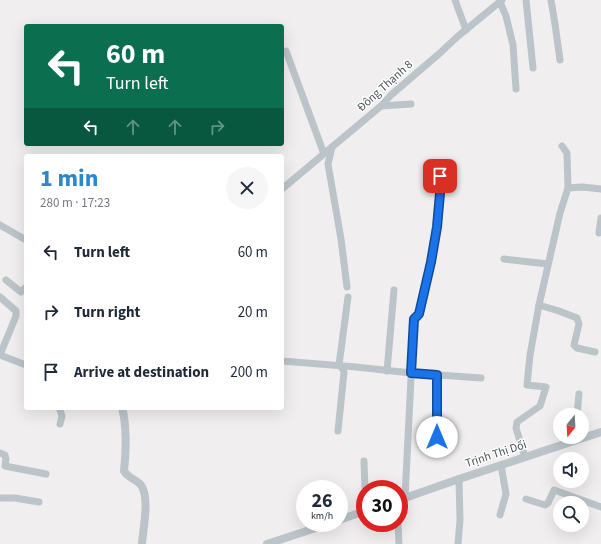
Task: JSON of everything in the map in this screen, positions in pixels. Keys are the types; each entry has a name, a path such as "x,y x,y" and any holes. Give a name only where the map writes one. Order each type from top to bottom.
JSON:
{"street":[{"path":"455,0 466,30"},
{"path":"526,0 533,68"},
{"path":"551,0 560,60"},
{"path":"501,1 506,16 512,45 516,89"},
{"name":"Đông Thạnh 8","path":"284,186 381,106 391,95 501,1"},
{"path":"286,50 324,154"},
{"path":"381,106 411,104"},
{"path":"525,457 516,428 517,422 540,406 546,387 527,385 530,354 548,264 560,213 568,188 568,153 562,146"},
{"path":"332,147 328,164 341,239 347,287"},
{"path":"403,480 414,319 419,314 431,262 437,227 441,182 440,176"},
{"path":"568,188 582,187 601,189"},
{"path":"600,233 601,218"},
{"path":"0,225 24,239"},
{"path":"504,259 548,264"},
{"path":"6,280 21,292 24,289"},
{"path":"387,371 394,290"},
{"path":"0,297 16,311 16,316 0,355 24,364"},
{"path":"339,366 348,297"},
{"path":"540,305 577,318 579,324 574,345 577,348 595,352"},
{"path":"284,361 480,378"},
{"path":"338,431 344,372 339,366"},
{"path":"437,375 437,437"},
{"path":"578,408 579,394"},
{"path":"60,410 62,416 60,424"},
{"path":"122,410 126,434 124,471 127,476 136,480 140,484 145,495 146,506 142,544"},
{"name":"Trịnh Thị Dối","path":"589,435 601,432"},
{"name":"Trịnh Thị Dối","path":"408,497 561,444"},
{"path":"0,453 5,455 5,466 46,474"},
{"path":"364,461 365,480"},
{"path":"500,515 506,494 501,465"},
{"path":"458,544 460,520 459,479"},
{"path":"526,499 545,505 548,504 554,490 601,507"},
{"path":"0,498 15,498 38,502"},
{"path":"267,544 304,532"},
{"path":"398,532 399,544"}],"route":[{"path":"437,437 437,375 411,373 414,319 419,314 431,262 437,227 441,182 440,176"}]}
